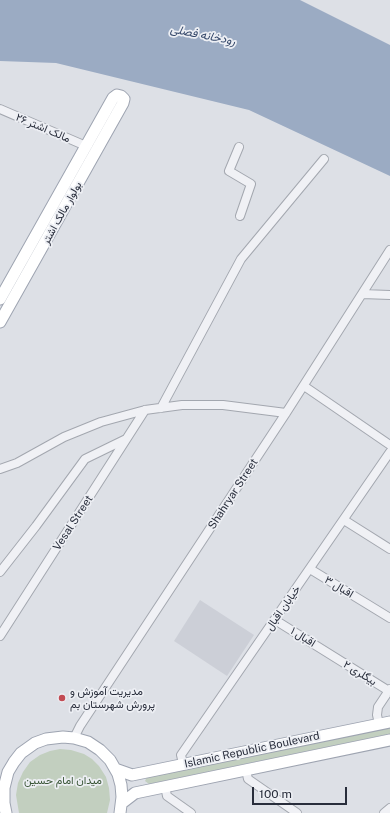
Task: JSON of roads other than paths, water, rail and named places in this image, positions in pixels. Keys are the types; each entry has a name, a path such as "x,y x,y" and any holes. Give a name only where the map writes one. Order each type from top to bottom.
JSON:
{"main road":[{"name":"بولوار مالک اشتر","path":"0,322 118,101 86,146 3,294"},
{"path":"3,294 15,295"},
{"name":"Islamic Republic Boulevard","path":"115,769 132,775 384,723"},
{"path":"6,813 2,791 11,767 22,753 30,746 51,738 63,737 84,740 96,747 107,757 115,769 121,785 121,808"},
{"name":"Islamic Republic Boulevard","path":"121,808 135,792 390,740"}],"street":[{"name":"مالک اشتر ۲۶","path":"0,109 86,146"},
{"path":"239,147 229,171 250,182 251,184 240,216"},
{"path":"161,408 241,259 324,159"},
{"name":"Shahryar Street","path":"74,738 84,720 304,386 390,250"},
{"path":"362,294 390,295"},
{"path":"304,386 390,445"},
{"path":"0,469 17,463 64,437 101,422 145,410 182,405 223,404 286,413"},
{"name":"Vesal Street","path":"0,636 145,410"},
{"path":"2,567 36,526 85,459 126,439"},
{"name":"خیابان اقبال","path":"183,764 181,755 390,452"},
{"path":"344,520 390,549"},
{"name":"اقبال ۳","path":"310,569 390,618"},
{"name":"اقبال ۱","path":"275,620 332,655"},
{"name":"بیگلری ۲","path":"332,655 389,690"},
{"path":"384,723 377,715 378,707 389,690"},
{"path":"246,770 248,779 297,813"},
{"path":"165,786 167,796 191,813"},
{"path":"384,813 390,808"}],"water":[{"name":"رودخانه فصلی","path":"0,0 300,0 390,45 390,176 249,110 56,63 0,61"}],"place":[{"name":"مدیریت آموزش و پرورش شهرستان بم","path":"62,698"}],"park label":[{"name":"میدان امام حسین","path":"63,781"}]}
